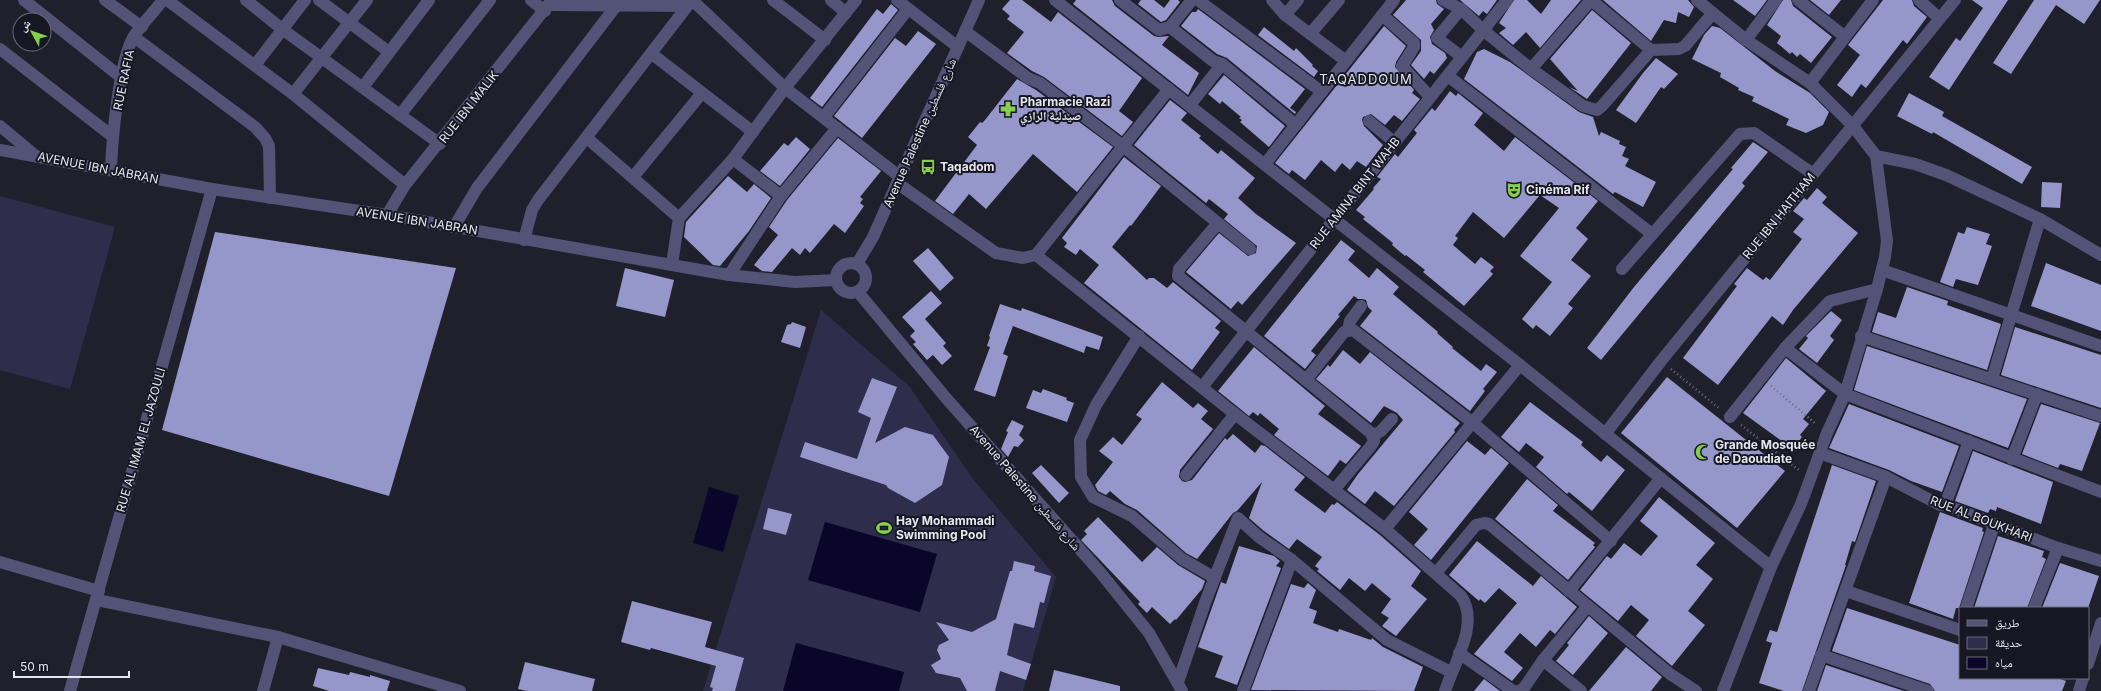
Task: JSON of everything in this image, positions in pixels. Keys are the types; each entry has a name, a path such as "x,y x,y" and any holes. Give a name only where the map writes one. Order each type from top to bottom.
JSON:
{"street":[{"path":"24,0 122,78"},
{"path":"106,0 142,27"},
{"name":"RUE RAFIA","path":"111,170 112,136 127,54 134,37 163,0"},
{"path":"168,0 293,94 405,185"},
{"path":"246,0 282,29 440,144"},
{"path":"255,65 305,0"},
{"path":"319,0 389,52"},
{"path":"293,94 367,0"},
{"path":"363,87 429,0"},
{"path":"400,115 490,0"},
{"path":"531,0 549,5 616,6 690,2 785,88 824,117 898,180 996,253 1023,258 1036,255 1169,89"},
{"path":"774,0 825,40"},
{"path":"831,0 846,13"},
{"path":"672,264 679,218 732,159 785,88 856,0"},
{"path":"897,0 958,47"},
{"name":"Avenue Palestine شارع فلسطين","path":"857,264 873,237 979,0"},
{"path":"1055,0 1520,365 1771,567"},
{"path":"1120,0 1160,30 1170,27 1192,0"},
{"path":"1198,0 1322,92"},
{"path":"1272,0 1285,15 1346,61"},
{"path":"1285,15 1298,0"},
{"path":"1310,34 1339,0"},
{"path":"1265,164 1394,0"},
{"path":"1443,0 1461,9 1483,30 1531,69 1583,106 1597,110 1651,50"},
{"name":"RUE AMINA BINT WAHB","path":"1203,386 1507,0"},
{"path":"1531,69 1591,0 1651,50 1679,49 1685,46 1713,13"},
{"path":"1697,0 1746,40 1810,83 1853,126 1876,156 1886,227 1885,257 1882,270 1861,336 1845,394 1827,433 1801,504 1771,567 1725,690"},
{"path":"1746,40 1776,0"},
{"path":"1798,0 1844,36"},
{"path":"1810,83 1844,36 1873,0"},
{"path":"1919,0 1939,18"},
{"name":"RUE IBN HAITHAM","path":"1605,434 1661,361 1955,0"},
{"path":"524,240 532,210 538,200 652,54 690,2"},
{"name":"RUE IBN MALIK","path":"387,215 405,185 440,144 549,5"},
{"path":"454,227 477,188 616,6"},
{"path":"824,117 908,9"},
{"path":"1461,9 1437,38 1462,57"},
{"path":"1382,15 1414,44 1414,47 1402,66 1406,73 1430,97"},
{"path":"1170,27 1213,61 1222,64 1296,125"},
{"path":"965,31 1028,78 1040,83 1123,146 1250,249"},
{"path":"134,37 255,128 265,138 269,146 270,198"},
{"path":"0,49 112,136"},
{"path":"652,54 753,132"},
{"path":"1190,105 1222,64"},
{"path":"1448,76 1652,234"},
{"path":"633,177 702,94"},
{"path":"1369,121 1394,142"},
{"path":"0,126 37,156"},
{"path":"729,275 781,196 837,128"},
{"path":"1622,269 1740,134 1754,133 1813,174"},
{"path":"587,138 679,218"},
{"name":"AVENUE IBN JABRAN","path":"0,150 212,189 387,215 729,275 795,282 836,280"},
{"path":"1876,156 1916,164 1946,175 2040,219 2101,255"},
{"path":"732,159 781,196"},
{"name":"RUE AL IMAM EL JAZOULI","path":"70,691 212,189"},
{"path":"1992,379 2040,219"},
{"path":"1218,223 1179,270 1178,276 1371,433 1374,441 1371,446 1334,490"},
{"path":"1036,255 1203,386 1235,414 1385,530 1461,596 1468,605 1468,629 1445,691"},
{"path":"848,263 857,264 863,268 866,275 866,282 858,292 846,292 841,290 836,280 838,270 848,263"},
{"path":"1882,270 2101,346"},
{"path":"1730,417 1785,348 1830,301 1877,289"},
{"name":"Avenue Palestine شارع فلسطين","path":"858,292 946,398 1100,572 1149,633 1180,686"},
{"path":"1348,330 1350,321 1361,306"},
{"path":"1306,380 1344,332 1353,330 1473,423 1610,541"},
{"path":"1138,336 1096,405 1080,440 1081,477 1093,497 1132,516 1182,559 1215,578"},
{"path":"1861,336 2101,416"},
{"path":"1785,348 1845,394 2101,492"},
{"path":"1385,530 1520,365"},
{"path":"2012,459 2037,394"},
{"path":"1186,475 1235,414"},
{"path":"1373,436 1381,431 1392,419"},
{"path":"1945,505 1969,441"},
{"name":"RUE AL BOUKHARI","path":"1820,453 1886,477 1940,505 1945,505 2058,548 2101,561"},
{"path":"1809,691 1886,477"},
{"path":"1569,591 1661,478"},
{"path":"1180,686 1215,578 1238,518 1259,537 1292,560 1388,640 1451,672"},
{"path":"1436,573 1476,525 1484,523 1494,529 1670,674 1696,691"},
{"path":"1966,607 1994,524"},
{"path":"2034,607 2058,548"},
{"path":"1243,691 1292,560"},
{"path":"0,562 98,595 278,637 459,691"},
{"path":"1846,591 1959,628"},
{"path":"1519,691 1524,688 1543,660 1588,607"},
{"path":"2089,661 2100,628"},
{"path":"263,691 278,637"},
{"path":"1459,653 1513,691"},
{"path":"1821,655 1928,691"},
{"path":"1543,660 1581,691"},
{"path":"2079,691 2083,679"}],"path":[{"path":"1762,378 1827,433"}],"green space":[{"path":"0,196 115,227 70,389 0,370"},
{"name":"Hay Mohammadi Swimming Pool","path":"821,310 909,386 973,479 1056,577 1023,691 703,691"}],"water":[{"path":"709,487 739,496 723,552 693,543"},
{"path":"825,522 937,554 920,612 808,580"},
{"path":"796,643 904,672 899,691 783,691"}],"building":[{"path":"1010,0 1022,0 1051,22 1058,12 1142,78 1119,111 1133,122 1122,136 1044,77 1032,71 1007,53 1024,32 1007,19 1010,16 1002,9"},
{"path":"1076,0 1112,0 1115,6 1154,36 1169,36 1162,45 1199,73 1188,95 1073,4"},
{"path":"1141,0 1154,0 1164,8 1170,0 1178,0 1180,2 1166,20 1161,22 1138,4"},
{"path":"1406,0 1436,0 1437,4 1444,9 1431,24 1434,30 1430,37 1432,44 1445,53 1447,58 1434,74 1430,71 1424,79 1411,65 1421,51 1421,40 1393,15"},
{"path":"1460,0 1497,0 1487,14 1483,11 1479,16"},
{"path":"1514,0 1527,0 1541,14 1551,0 1581,0 1540,48 1526,32 1513,45 1499,33 1506,28 1499,23"},
{"path":"1603,0 1688,0 1694,7 1689,17 1678,12 1676,23 1664,20 1651,41"},
{"path":"1733,0 1767,0 1755,16"},
{"path":"1783,0 1791,0 1793,6 1832,37 1811,63 1800,54 1797,57 1792,52 1790,54 1777,43 1781,36 1767,25"},
{"path":"1810,0 1841,0 1829,15"},
{"path":"1883,0 1912,0 1914,6 1927,17 1907,44 1903,40 1866,88 1861,84 1852,97 1837,85 1860,55 1848,45"},
{"path":"1972,0 2008,0 1949,90 1929,77 1956,38 1960,41 1983,8"},
{"path":"2034,0 2100,0 2084,24 2056,5 2011,74 1993,63"},
{"path":"891,4 898,10 822,107 810,98 877,9 883,14"},
{"path":"1198,9 1305,89 1290,108 1296,112 1295,114 1227,58 1217,54 1181,26 1192,12 1196,12"},
{"path":"1592,10 1631,43 1587,99 1569,87 1578,91 1550,59"},
{"path":"1384,26 1406,46 1396,62 1395,67 1414,90 1412,93 1420,99 1402,121 1394,115 1385,125 1371,114 1363,117 1362,120 1364,126 1383,145 1366,167 1357,161 1350,170 1342,163 1335,172 1321,160 1305,180 1292,170 1289,174 1275,163"},
{"path":"1712,26 1720,28 1775,71 1810,93 1829,112 1823,125 1806,133 1786,125 1789,119 1752,101 1754,97 1738,90 1739,88 1720,77 1721,73 1692,59 1704,35"},
{"path":"1264,27 1294,51 1296,48 1313,65 1312,66 1318,71 1314,77 1258,35"},
{"path":"918,31 936,44 862,138 834,116 895,38 906,46"},
{"path":"1484,49 1510,62 1579,112 1593,117 1599,136 1601,132 1620,141 1619,144 1626,147 1622,156 1629,159 1625,166 1656,182 1643,207 1615,192 1613,194 1464,79 1477,52"},
{"path":"1656,58 1678,74 1664,89 1661,87 1636,123 1616,110"},
{"path":"1224,75 1285,126 1269,147 1240,122 1242,120 1239,118 1241,117 1222,101 1220,104 1208,94"},
{"path":"1017,79 1036,90 1113,147 1077,192 1033,154 986,209 969,194 953,214 935,201 977,145 968,137 980,122 982,123 985,120"},
{"path":"1450,91 1456,96 1458,93 1483,113 1474,125 1504,151 1515,137 1598,201 1576,228 1588,239 1571,260 1591,276 1568,304 1573,308 1550,336 1536,325 1533,329 1522,319 1552,282 1520,256 1559,208 1540,195 1504,238 1473,212 1455,236 1458,238 1453,245 1475,264 1481,257 1494,267 1490,271 1493,274 1464,306 1423,272 1425,270 1392,245 1393,243 1363,219 1365,217 1356,210 1381,179 1377,177 1395,154 1398,157 1417,133 1414,130 1432,108 1435,111"},
{"path":"1909,93 1944,112 1942,116 2032,167 2022,184 1933,132 1932,134 1897,116"},
{"path":"1170,100 1187,113 1181,120 1201,136 1199,138 1218,154 1221,150 1255,178 1238,198 1256,214 1296,243 1242,305 1238,301 1231,309 1186,272 1219,233 1248,256 1256,253 1257,246 1224,219 1228,214 1209,199 1206,203 1134,145"},
{"path":"796,137 810,149 780,186 760,171 784,143 788,146"},
{"path":"838,138 881,171 860,197 863,199 860,203 864,206 845,233 834,224 810,253 805,248 800,255 792,248 772,272 762,271 754,265 778,235 769,227 787,200"},
{"path":"1753,142 1768,152 1742,183 1745,186 1601,360 1587,348 1634,287 1733,169 1731,168"},
{"path":"1124,157 1161,186 1131,226 1130,225 1112,247 1147,280 1149,278 1154,278 1167,288 1173,282 1221,321 1215,328 1220,332 1192,370 1084,283 1099,265 1080,249 1076,255 1064,247 1067,243 1062,238"},
{"path":"728,176 747,192 754,184 771,198 749,231 720,266 713,265 684,237 686,222"},
{"path":"2042,182 2062,183 2060,208 2041,207"},
{"path":"1817,188 1827,197 1822,203 1858,233 1793,310 1783,325 1772,316 1718,385 1683,358 1737,286 1734,284 1747,268 1763,280 1766,277 1770,280 1802,239 1793,232 1804,219 1793,211 1804,198 1807,200"},
{"path":"1967,227 1990,234 1986,244 1992,246 1978,285 1956,279 1953,287 1940,282 1958,232 1964,234"},
{"path":"215,232 456,268 389,496 162,430"},
{"path":"1341,240 1355,251 1348,260 1369,278 1377,268 1399,287 1393,294 1438,332 1437,333 1453,347 1452,348 1481,371 1486,364 1497,372 1483,389 1485,391 1470,411 1360,326 1372,311 1368,307 1366,300 1358,299 1354,296 1338,315 1340,316 1311,351 1316,355 1305,369 1264,336"},
{"path":"928,248 954,278 940,291 913,261"},
{"path":"2046,263 2101,285 2101,331 2031,306"},
{"path":"625,268 674,280 665,317 616,306"},
{"path":"1907,287 1948,301 1947,305 2001,324 1987,370 1872,332 1878,312 1896,318"},
{"path":"931,291 942,303 925,319 946,343 943,346 952,356 942,365 933,355 927,360 913,344 916,342 910,336 915,331 902,317"},
{"path":"1000,304 1021,311 1022,308 1103,337 1099,350 1086,346 1084,353 1013,326 1003,354 1008,356 995,397 974,390 990,347 987,346 989,336"},
{"path":"1831,311 1842,320 1830,336 1834,340 1817,363 1799,349 1808,338 1806,336"},
{"path":"792,322 806,327 800,348 781,342 787,325 791,324"},
{"path":"2015,327 2101,355 2101,408 2001,375"},
{"path":"1867,346 2027,399 2008,448 1854,390"},
{"path":"1254,347 1325,406 1318,414 1361,446 1346,464 1340,460 1328,476 1274,435 1279,429 1260,413 1258,416 1253,412 1249,416 1218,391"},
{"path":"1343,350 1360,364 1370,352 1460,423 1454,430 1455,432 1394,506 1375,491 1365,504 1347,490 1358,474 1403,420 1397,413 1384,406 1371,423 1316,379 1328,365 1330,367"},
{"path":"1786,358 1826,391 1803,419 1809,424 1800,435 1802,437 1793,449 1743,413"},
{"name":"Grande Mosquée de Daoudiate","path":"1667,377 1785,471 1737,528 1621,433"},
{"path":"872,378 897,387 875,443 905,427 933,435 949,457 942,485 915,503 888,488 886,485 800,457 805,442 857,459 871,418 858,412"},
{"path":"1162,382 1193,408 1198,403 1208,411 1201,419 1213,429 1180,470 1179,477 1182,481 1185,482 1192,480 1225,438 1227,440 1233,434 1255,453 1261,445 1265,446 1305,477 1294,490 1325,513 1332,504 1334,505 1337,502 1380,535 1421,571 1411,586 1427,599 1396,636 1382,626 1389,618 1381,613 1391,599 1372,583 1365,591 1349,578 1340,590 1317,571 1319,569 1315,566 1322,557 1297,539 1289,549 1249,518 1262,482 1237,511 1233,513 1197,559 1186,553 1137,510 1125,504 1110,491 1106,495 1098,491 1095,485 1113,462 1099,451 1113,437 1122,445 1142,419 1136,415"},
{"path":"1043,389 1067,398 1066,400 1074,403 1067,422 1026,408 1033,390 1041,393"},
{"path":"1530,402 1583,442 1581,445 1601,462 1607,455 1625,470 1592,511 1569,492 1567,494 1536,467 1544,457 1526,443 1519,452 1501,437"},
{"path":"1849,404 1959,446 1942,492 1911,481 1889,470 1829,448"},
{"path":"2041,404 2100,423 2082,471 2060,464 2058,468 2022,454"},
{"path":"1012,420 1024,426 1019,435 1024,440 1018,447 1014,446 1008,457 1001,449 1008,432 1006,431"},
{"path":"1467,441 1485,455 1491,448 1509,463 1431,560 1414,545 1428,529 1409,512"},
{"path":"1973,451 2053,482 2041,524 1997,507 1996,511 1990,509 1988,513 1955,501"},
{"path":"1041,465 1069,493 1059,503 1032,473"},
{"path":"1832,465 1876,481 1855,542 1852,541 1846,565 1802,691 1784,691 1759,683 1772,643 1766,641 1770,630 1777,632"},
{"path":"1527,479 1558,505 1553,511 1595,543 1593,545 1595,547 1568,580 1495,519"},
{"path":"1659,497 1715,543 1696,565 1713,579 1688,611 1705,625 1672,666 1636,636 1649,620 1631,605 1618,621 1580,590 1607,556 1611,559 1624,543 1641,556 1658,536 1640,521"},
{"path":"768,508 792,514 786,535 763,529"},
{"path":"1940,512 1983,528 1982,531 1984,532 1959,608 1956,608 1953,619 1909,603"},
{"path":"1098,517 1142,562 1157,547 1178,565 1205,581 1202,589 1176,620 1175,619 1170,624 1152,607 1147,613 1138,604 1140,602 1081,540 1087,534 1084,531"},
{"path":"1998,536 2044,551 2042,557 2046,559 2027,607 1974,607"},
{"path":"1477,541 1533,586 1541,576 1577,607 1555,634 1550,630 1536,647 1520,633 1504,652 1523,668 1512,681 1474,654 1517,603 1499,588 1485,603 1480,599 1479,601 1449,575"},
{"path":"1239,546 1274,556 1280,561 1276,566 1281,568 1237,685 1215,677 1223,656 1198,647 1221,582 1226,584"},
{"path":"1014,561 1035,566 1034,571 1051,576 1044,603 1040,602 1034,628 1014,623 1007,655 1031,664 1026,680 1000,671 995,691 967,691 960,678 936,673 931,665 941,659 937,650 939,645 949,640 936,622 972,632 996,619"},
{"path":"2060,563 2099,576 2088,607 2042,607"},
{"path":"1308,583 1316,590 1309,608 1317,611 1313,623 1338,632 1339,629 1371,640 1372,638 1383,647 1423,667 1414,691 1251,690 1291,584 1304,588"},
{"path":"632,601 712,622 705,647 744,658 735,691 712,691 713,688 710,687 716,666 651,648 650,650 621,642"},
{"path":"1847,608 1959,645 1959,679 2060,679 2066,681 2062,691 1935,691 1930,684 1832,651"},
{"path":"1589,616 1608,633 1573,675 1556,661 1569,645 1567,643"},
{"path":"1626,647 1662,677 1651,691 1589,691"},
{"path":"525,662 595,679 592,691 527,691 518,689"},
{"path":"1826,665 1904,691 1817,691"},
{"path":"318,668 349,675 350,672 370,677 370,675 390,681 387,691 329,691 313,686"},
{"path":"1054,670 1120,686 1120,691 1049,691"},
{"path":"1484,679 1500,691 1474,691"}],"place":[{"name":"Pharmacie Razi صيدلية الرازي","path":"1008,109"},
{"name":"Taqadom","path":"928,167"},
{"name":"Cinéma Rif","path":"1514,190"},
{"name":"Grande Mosquée de Daoudiate","path":"1703,452"},
{"name":"Hay Mohammadi Swimming Pool","path":"884,528"}],"district":[{"name":"TAQADDOUM","path":"1366,79"}]}
